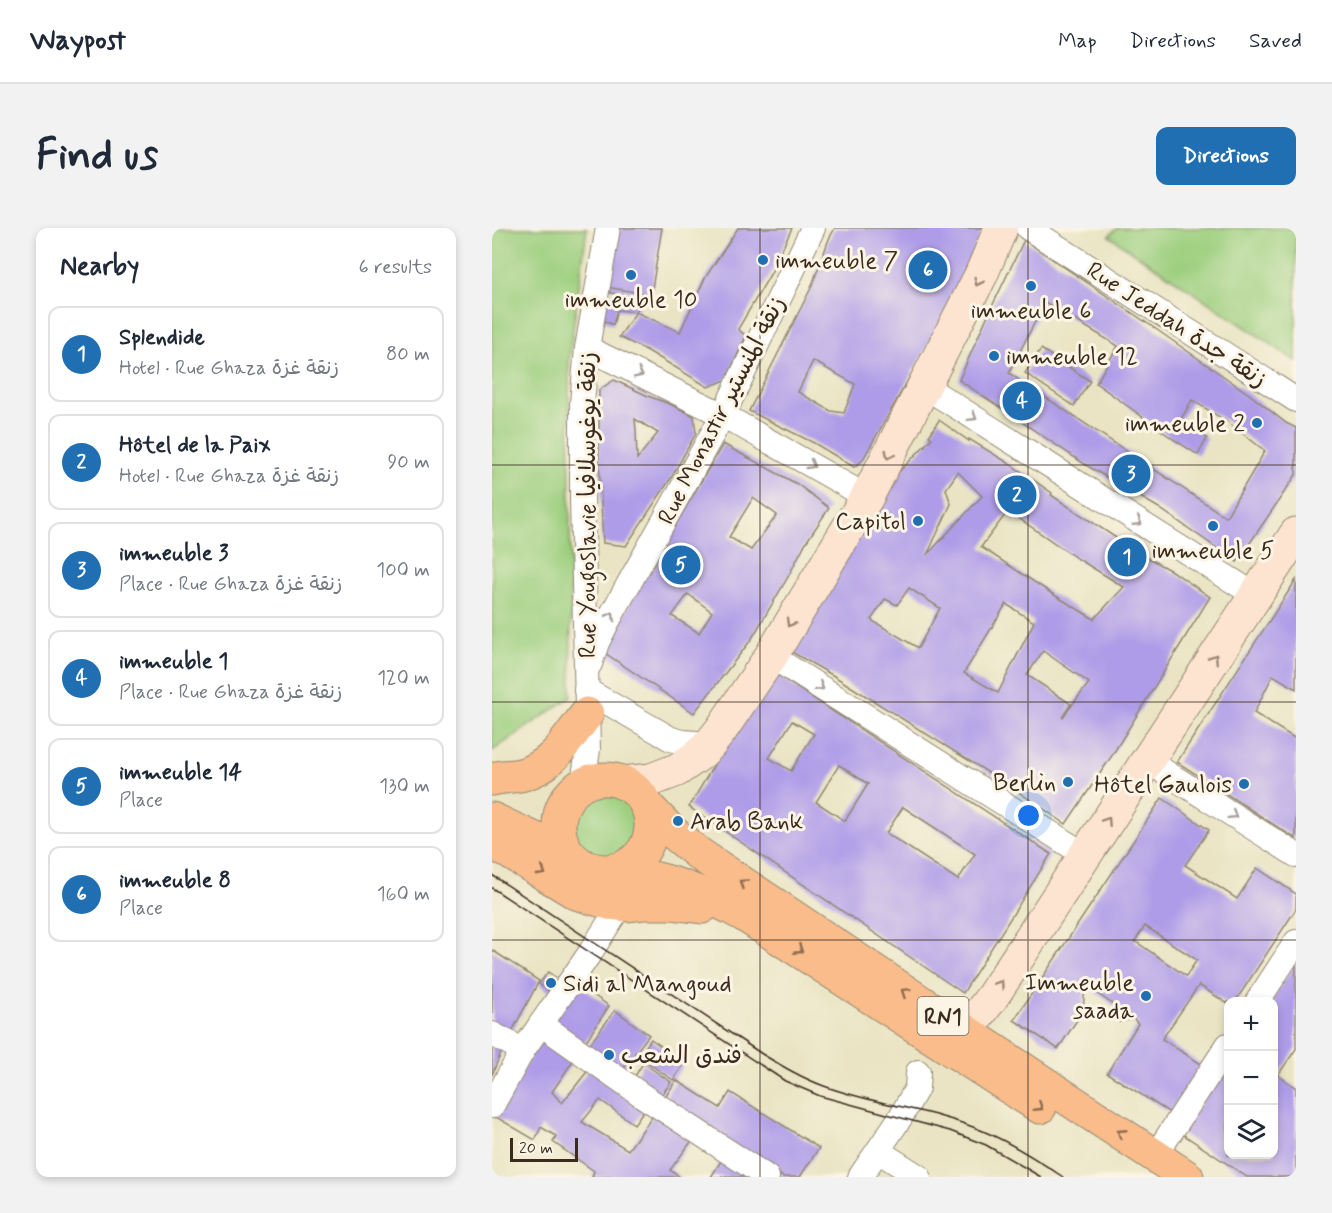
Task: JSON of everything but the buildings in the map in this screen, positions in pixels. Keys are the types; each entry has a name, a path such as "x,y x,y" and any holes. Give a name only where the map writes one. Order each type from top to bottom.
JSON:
{"main road":[{"path":"492,787 531,794 562,792 599,779 623,783 651,780 677,770 710,744 771,656 867,497 981,275 1001,228"},
{"path":"959,1041 992,997 1296,534"},
{"path":"492,779 527,773 545,764 560,751 586,702"},
{"name":"RN1","path":"623,783 637,792 671,831 699,854 959,1041"},
{"path":"570,855 560,836 560,815 569,795 580,786"},
{"path":"612,871 630,865 644,851 651,821 646,805"},
{"name":"RN1","path":"492,819 570,855 585,867 593,870 631,873 667,881 702,894 744,915 959,1041 1152,1166 1187,1177"},
{"path":"492,842 576,893 598,901 621,904 671,903 744,915"}],"street":[{"name":"Rue Yougoslavie زنقة يوغوسلافيا","path":"580,786 588,749 582,404 586,348 608,228"},
{"name":"Rue Monastir زنقة المنستير","path":"586,702 590,666 597,643 723,415 813,228"},
{"name":"Rue Jeddah زنقة جدة","path":"1028,228 1296,400"},
{"path":"586,348 723,415 867,497"},
{"path":"924,386 1255,595"},
{"path":"771,656 1085,855"},
{"path":"586,702 670,739 710,744"},
{"path":"1148,761 1296,855"},
{"path":"492,1106 523,1050 621,904"},
{"path":"1260,997 1296,942"},
{"path":"541,1024 643,1096 767,1177"},
{"path":"492,1034 523,1050"},
{"path":"1152,1166 1224,1050"},
{"path":"860,1177 906,1108 917,1088 918,1072"},
{"path":"878,1151 919,1177"}],"green space":[{"path":"492,228 587,228 569,360 571,697 492,751"},
{"path":"1117,228 1296,228 1296,361 1109,236"},
{"path":"605,794 618,797 629,804 636,815 639,828 636,841 629,852 618,859 605,862 592,859 581,852 574,841 571,828 574,815 581,804 592,797"}],"tram line":[{"path":"492,875 762,1054 792,1071 816,1083 843,1092 944,1117 983,1131 1014,1146 1063,1177"},
{"path":"492,888 785,1081 820,1096 950,1131 986,1145 1041,1177"}],"place":[{"name":"immeuble 7","path":"763,260"},
{"name":"immeuble 8","path":"928,270"},
{"name":"immeuble 10","path":"631,275"},
{"name":"immeuble 6","path":"1031,286"},
{"name":"immeuble 12","path":"994,356"},
{"name":"immeuble 1","path":"1022,401"},
{"name":"immeuble 2","path":"1257,423"},
{"name":"immeuble 3","path":"1131,474"},
{"name":"Hôtel de la Paix","path":"1017,495"},
{"name":"Capitol","path":"918,521"},
{"name":"immeuble 5","path":"1213,526"},
{"name":"Splendide","path":"1127,557"},
{"name":"immeuble 14","path":"681,565"},
{"name":"Berlin","path":"1068,782"},
{"name":"Hôtel Gaulois","path":"1244,784"},
{"name":"Arab Bank","path":"678,821"},
{"name":"Sidi al Mangoud","path":"551,983"},
{"name":"Immeuble saada","path":"1146,996"},
{"name":"فندق الشعب","path":"609,1055"}]}
